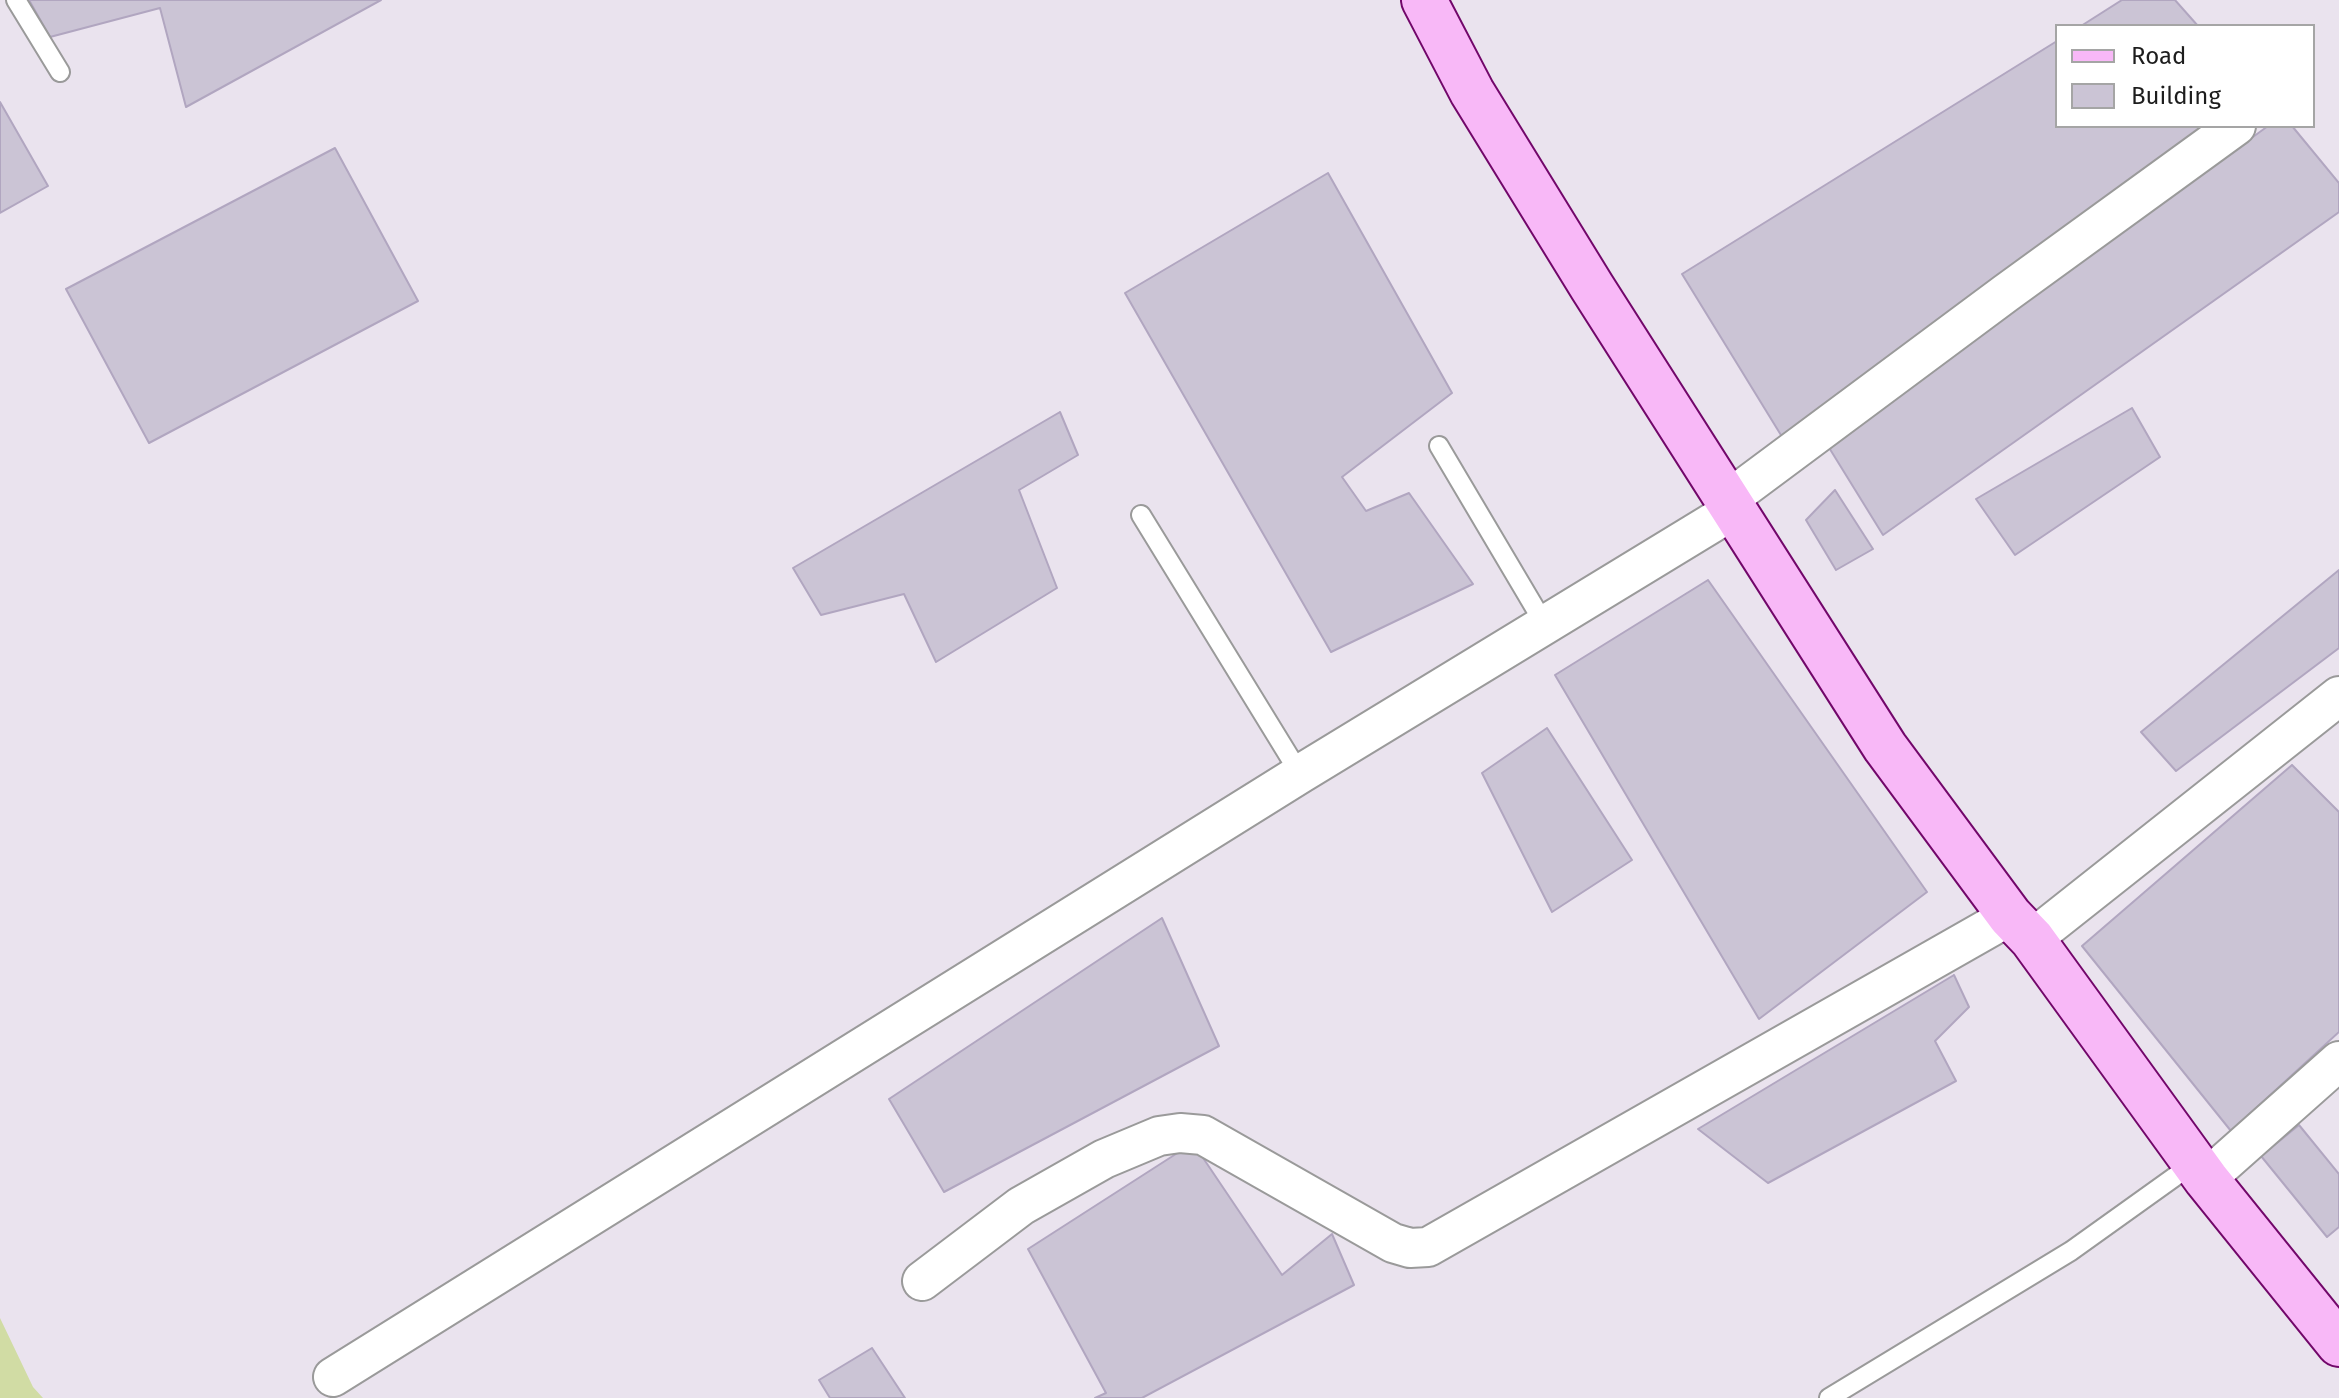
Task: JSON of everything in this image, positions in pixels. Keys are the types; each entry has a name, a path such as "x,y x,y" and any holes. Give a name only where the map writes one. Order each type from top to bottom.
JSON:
{"main road":[{"path":"1424,0 1472,92 1592,287 1885,747 2200,1171 2335,1330"}],"street":[{"path":"333,1377 1300,774 1545,625 1732,504 2006,293 2233,128"},
{"path":"922,1281 1021,1206 1104,1159 1159,1136 1180,1133 1203,1135 1393,1243 1410,1248 1428,1247 2021,928 2339,696"},
{"path":"2200,1171 2339,1061"}],"lane":[{"path":"16,0 60,72"},
{"path":"1439,446 1545,625"},
{"path":"1141,515 1300,774"},
{"path":"1829,1398 2200,1171"}],"shaded area":[{"path":"0,1318 33,1387 43,1398 0,1398"}],"building":[{"path":"29,0 381,0 186,107 160,8 50,37"},
{"path":"2122,0 2175,0 2196,24 2084,24"},
{"path":"2055,42 2055,128 2212,128 1784,440 1682,274"},
{"path":"0,102 48,186 0,213"},
{"path":"2265,128 2294,128 2339,183 2339,212 1883,535 1828,446"},
{"path":"335,148 418,301 149,443 66,289"},
{"path":"1328,173 1452,393 1342,477 1366,511 1409,493 1473,584 1331,652 1125,293"},
{"path":"2132,408 2160,457 2015,555 1976,499"},
{"path":"1060,412 1078,455 1019,490 1057,588 936,662 904,594 821,615 793,568"},
{"path":"1835,490 1873,549 1836,570 1806,520"},
{"path":"2339,570 2339,648 2176,771 2141,732"},
{"path":"1708,580 1927,892 1759,1019 1555,675"},
{"path":"1547,728 1632,860 1552,912 1482,773"},
{"path":"2292,765 2339,812 2339,1032 2231,1131 2082,946"},
{"path":"1162,918 1219,1046 944,1192 889,1099"},
{"path":"1954,975 1969,1007 1935,1041 1956,1081 1768,1183 1698,1129"},
{"path":"2299,1125 2339,1174 2339,1227 2327,1237 2261,1156"},
{"path":"1193,1143 1282,1275 1332,1234 1354,1285 1142,1398 1095,1398 1106,1393 1028,1249"},
{"path":"872,1348 905,1398 830,1398 819,1380"}]}
